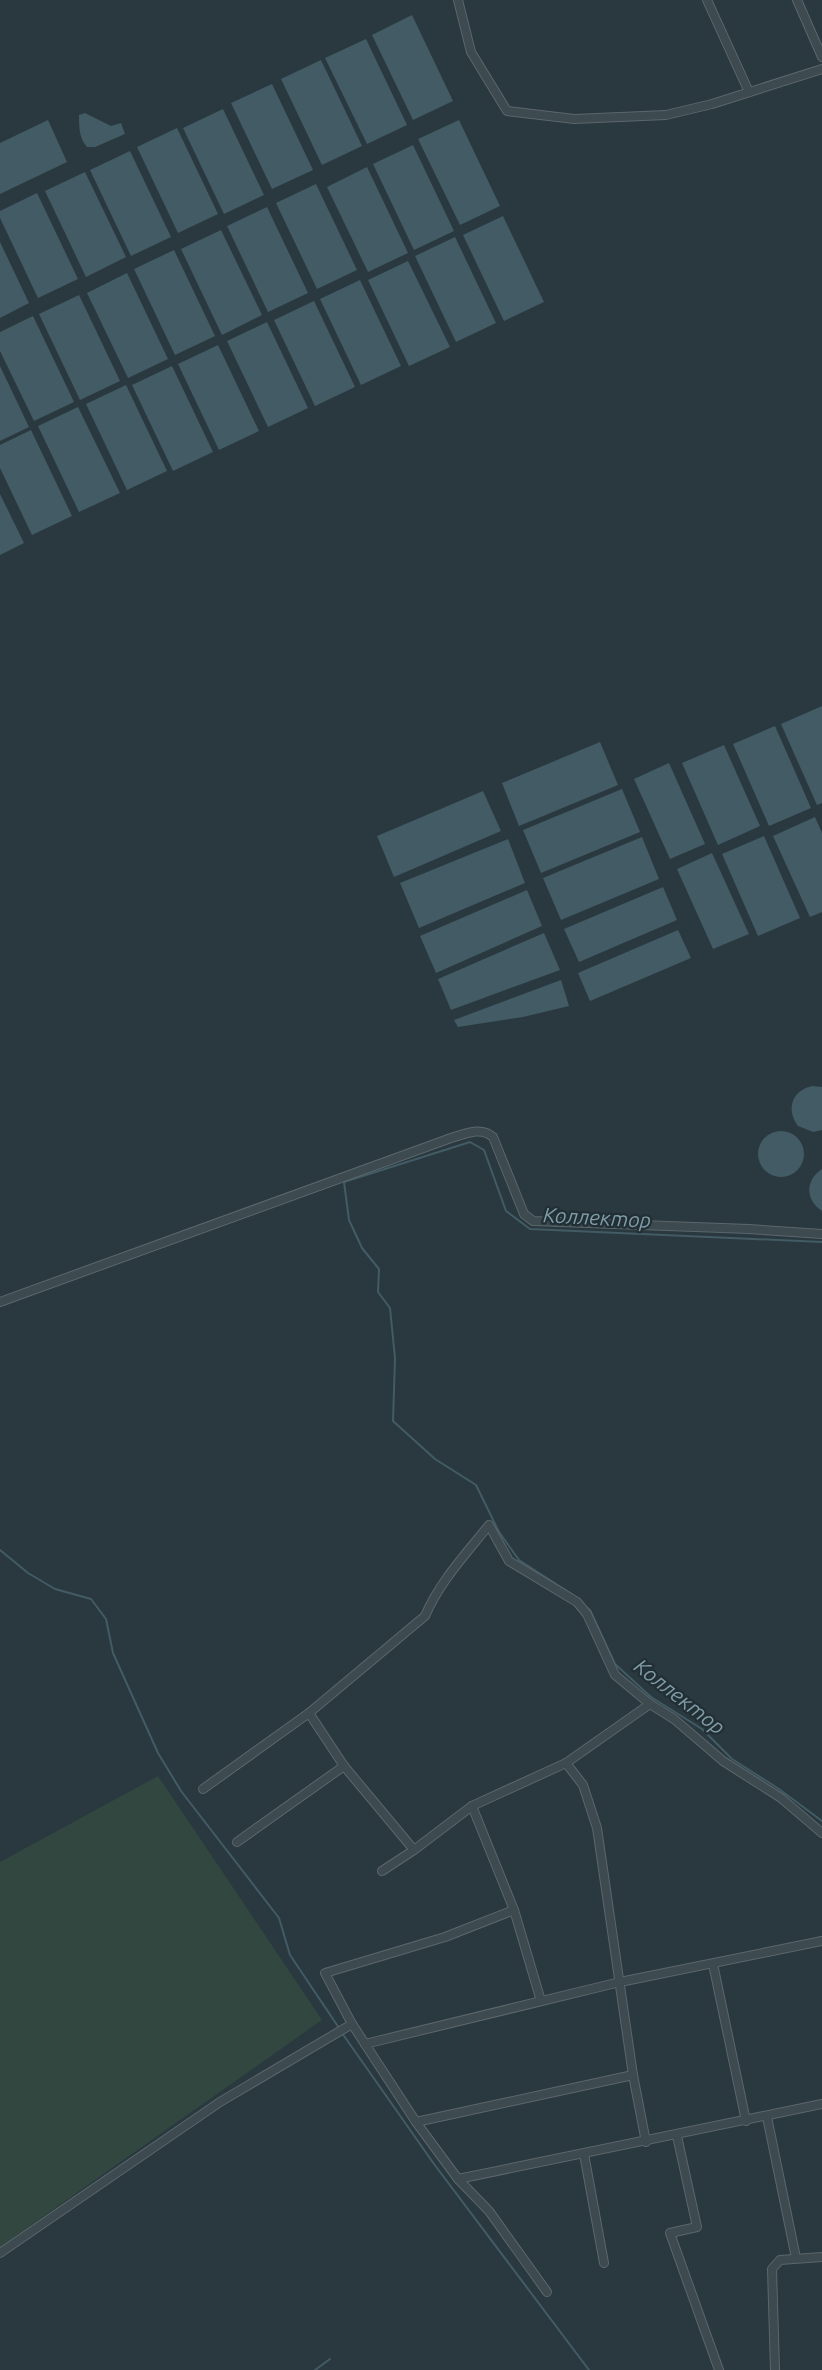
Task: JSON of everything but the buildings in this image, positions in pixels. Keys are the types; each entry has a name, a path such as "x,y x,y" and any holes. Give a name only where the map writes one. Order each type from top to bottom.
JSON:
{"street":[{"path":"458,0 471,52 507,111 574,119 666,115 822,69"},
{"path":"707,0 749,92"},
{"path":"796,0 822,57"},
{"path":"0,1302 451,1138 481,1131 493,1137 524,1214 533,1221 749,1228 822,1234"},
{"path":"203,1789 309,1713 425,1616 432,1599 446,1579 489,1525 508,1561 577,1602 587,1614 615,1675 650,1704 674,1719 723,1761 781,1798 822,1833"},
{"path":"382,1871 472,1806 566,1763 650,1704"},
{"path":"309,1713 344,1766 414,1850"},
{"path":"566,1763 583,1785 597,1828 645,2142"},
{"path":"237,1842 344,1766"},
{"path":"472,1806 514,1910 541,2001"},
{"path":"514,1910 445,1937 325,1973 345,2029 365,2044 416,2122 458,2179 489,2211 547,2292"},
{"path":"365,2044 620,1982 822,1941"},
{"path":"713,1964 746,2121"},
{"path":"0,2253 220,2102 345,2029"},
{"path":"416,2122 633,2074"},
{"path":"458,2179 677,2136 822,2104"},
{"path":"766,2117 796,2258"},
{"path":"677,2136 697,2227 670,2234 719,2370"},
{"path":"584,2154 604,2263"},
{"path":"775,2370 772,2269 780,2260 822,2257"}],"green space":[{"path":"158,1776 322,2020 0,2247 0,1862"}],"water":[{"path":"412,15 453,101 413,120 372,35"},
{"path":"366,39 407,125 367,144 325,58"},
{"path":"321,60 362,146 322,165 281,79"},
{"path":"272,84 313,170 272,189 231,103"},
{"path":"223,109 264,195 224,214 183,128"},
{"path":"85,113 111,126 121,123 125,134 95,147 87,147 81,136 79,124 79,115"},
{"path":"48,120 67,162 0,194 0,143"},
{"path":"459,120 500,206 460,225 418,139"},
{"path":"177,128 218,214 178,233 137,147"},
{"path":"413,145 454,231 414,250 373,164"},
{"path":"130,151 171,237 131,256 90,170"},
{"path":"367,167 408,253 368,272 327,187"},
{"path":"85,172 126,257 86,277 45,191"},
{"path":"316,184 357,270 317,289 276,203"},
{"path":"37,193 78,279 38,298 0,218 0,211"},
{"path":"267,207 308,293 268,312 227,226"},
{"path":"503,216 544,302 504,321 463,235"},
{"path":"221,230 262,315 222,335 181,249"},
{"path":"455,237 496,323 456,342 415,256"},
{"path":"0,242 29,303 0,318"},
{"path":"174,250 215,336 175,355 134,269"},
{"path":"408,261 450,347 409,366 368,280"},
{"path":"127,273 168,359 128,378 87,293"},
{"path":"360,280 401,366 361,385 320,299"},
{"path":"79,295 120,381 80,400 39,314"},
{"path":"314,301 355,387 315,406 274,320"},
{"path":"33,316 74,402 34,421 0,351 0,332"},
{"path":"267,322 308,408 268,427 227,341"},
{"path":"218,345 259,431 219,450 178,364"},
{"path":"0,366 29,427 0,441"},
{"path":"172,366 213,452 173,471 132,385"},
{"path":"126,385 167,471 127,490 86,404"},
{"path":"78,407 120,493 79,512 38,426"},
{"path":"31,430 72,516 32,535 0,468 0,445"},
{"path":"0,494 24,543 0,555"},
{"path":"822,706 822,803 817,805 781,724"},
{"path":"775,726 811,808 769,826 733,744"},
{"path":"600,742 618,785 519,826 502,783"},
{"path":"724,745 760,826 718,845 682,763"},
{"path":"669,763 705,844 670,859 634,779"},
{"path":"622,789 640,832 541,873 523,830"},
{"path":"483,791 501,831 394,877 377,836"},
{"path":"815,817 822,833 822,912 810,917 773,836"},
{"path":"764,836 800,918 758,936 722,854"},
{"path":"642,837 659,879 561,920 543,878"},
{"path":"508,839 525,883 419,928 400,883"},
{"path":"712,853 749,934 713,949 677,869"},
{"path":"663,887 677,920 579,962 564,929"},
{"path":"527,890 542,926 436,973 420,936"},
{"path":"678,930 691,958 590,1001 578,973"},
{"path":"544,933 560,970 451,1010 438,979"},
{"path":"561,980 569,1006 523,1017 458,1027 454,1020"},
{"path":"822,1087 822,1130 813,1132 798,1126 792,1114 795,1097 805,1088"},
{"path":"781,1131 797,1138 804,1154 797,1170 781,1177 765,1170 758,1154 765,1138"},
{"path":"822,1169 822,1211 812,1201 809,1190 812,1179"}],"waterway":[{"name":"Коллектор","path":"573,1595 519,1560 499,1532 476,1485 435,1459 393,1421 395,1358 390,1308 378,1292 379,1269 362,1248 349,1220 344,1182 470,1142 484,1150 506,1211 530,1229 822,1242"},
{"path":"0,1550 28,1573 55,1589 91,1599 106,1619 113,1653 158,1753 181,1791 279,1918 290,1955 339,2028"},
{"name":"Коллектор","path":"586,1607 590,1610 615,1664 651,1697 702,1729 732,1759 779,1789 822,1821"},
{"path":"342,2033 434,2164 589,2370"},
{"path":"315,2370 330,2359"}]}
